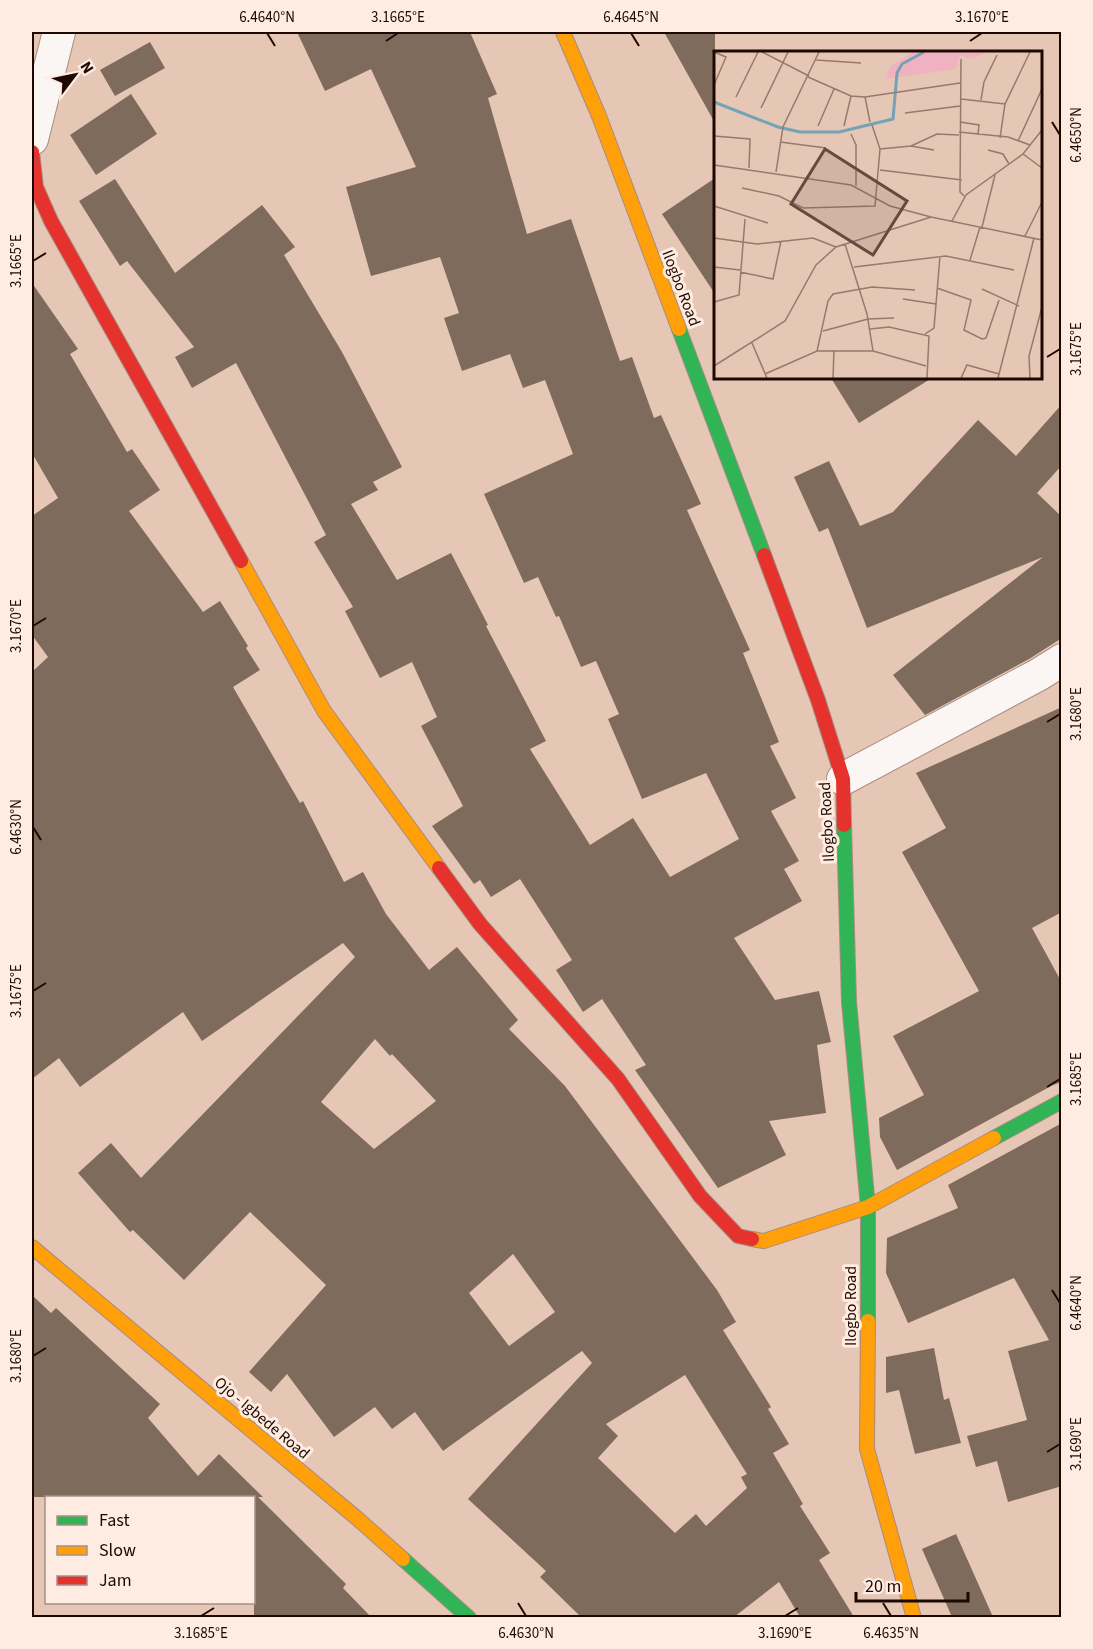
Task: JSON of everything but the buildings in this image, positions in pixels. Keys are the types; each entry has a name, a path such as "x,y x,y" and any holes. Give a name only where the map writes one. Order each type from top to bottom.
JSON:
{"main road":[{"name":"Ilogbo Road","path":"563,32 603,127 814,689 843,779 849,1002 868,1207 867,1449 914,1617"},
{"path":"32,152 36,187 51,221 324,711 480,924 618,1079 700,1196 738,1236 764,1241 868,1207 1062,1101"},
{"name":"Ojo - Igbede Road","path":"32,1247 359,1520 469,1617"}],"street":[{"path":"32,139 59,32"},
{"path":"843,779 1062,660"}],"traffic: fast":[{"path":"679,329 764,555"},
{"path":"844,825 849,1002 868,1207 868,1321"},
{"path":"994,1138 1062,1101"},
{"path":"403,1559 469,1618"}],"traffic: slow":[{"path":"563,32 599,116 679,329"},
{"path":"241,561 324,711 439,868"},
{"path":"752,1239 764,1241 868,1207 994,1138"},
{"path":"32,1247 403,1559"},
{"path":"868,1321 867,1449 914,1618"}],"traffic: jam":[{"path":"32,152 36,187 51,221 241,561"},
{"path":"764,555 818,700 843,779 844,825"},
{"path":"439,868 480,924 618,1079 700,1196 738,1236 752,1239"}]}
